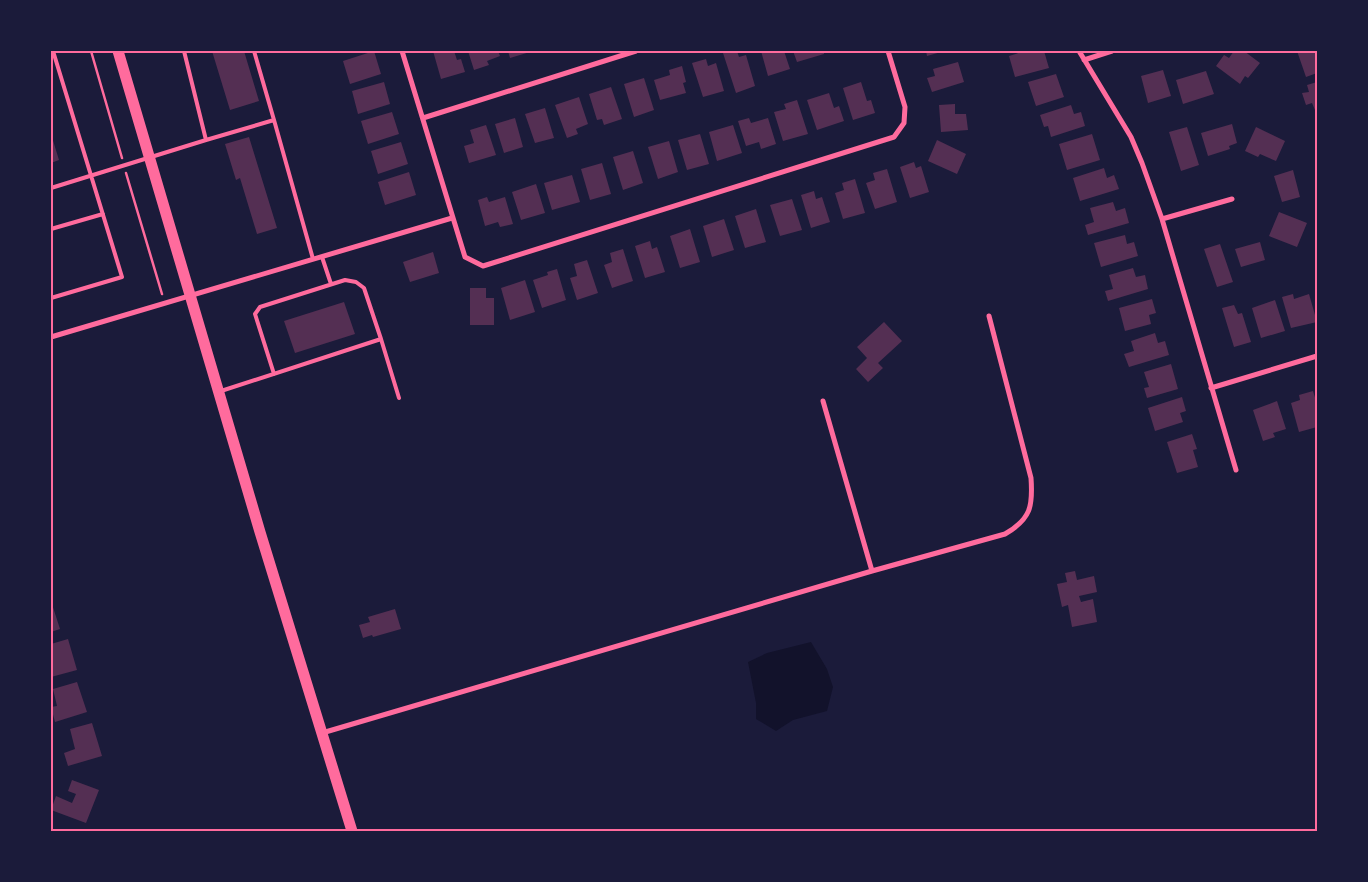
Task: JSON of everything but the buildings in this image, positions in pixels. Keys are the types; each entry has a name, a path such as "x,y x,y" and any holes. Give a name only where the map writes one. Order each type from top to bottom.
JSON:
{"main road":[{"path":"118,51 321,733 352,831"}],"street":[{"path":"402,51 465,257 483,266 894,136 904,123 905,107 888,51"},
{"path":"423,118 636,51"},
{"path":"1079,51 1131,137 1142,163 1162,219 1236,470"},
{"path":"1084,60 1112,51"},
{"path":"1162,219 1232,199"},
{"path":"51,337 452,218"},
{"path":"321,733 872,571 1005,534 1019,526 1027,514 1032,499 1031,478 989,316"},
{"path":"1211,388 1317,356"},
{"path":"823,401 872,571"}],"lane":[{"path":"184,51 206,140"},
{"path":"254,51 313,260"},
{"path":"51,298 122,277 53,52"},
{"path":"51,188 274,120"},
{"path":"51,230 103,214"},
{"path":"322,257 331,284"},
{"path":"274,374 255,314 260,307 345,280 356,282 364,288 399,398"},
{"path":"219,392 381,339"}],"path":[{"path":"91,51 121,154"},
{"path":"128,179 165,303"}],"shaded area":[{"path":"811,642 827,669 833,687 827,711 793,720 776,731 756,719 756,703 748,662 767,653"}]}
